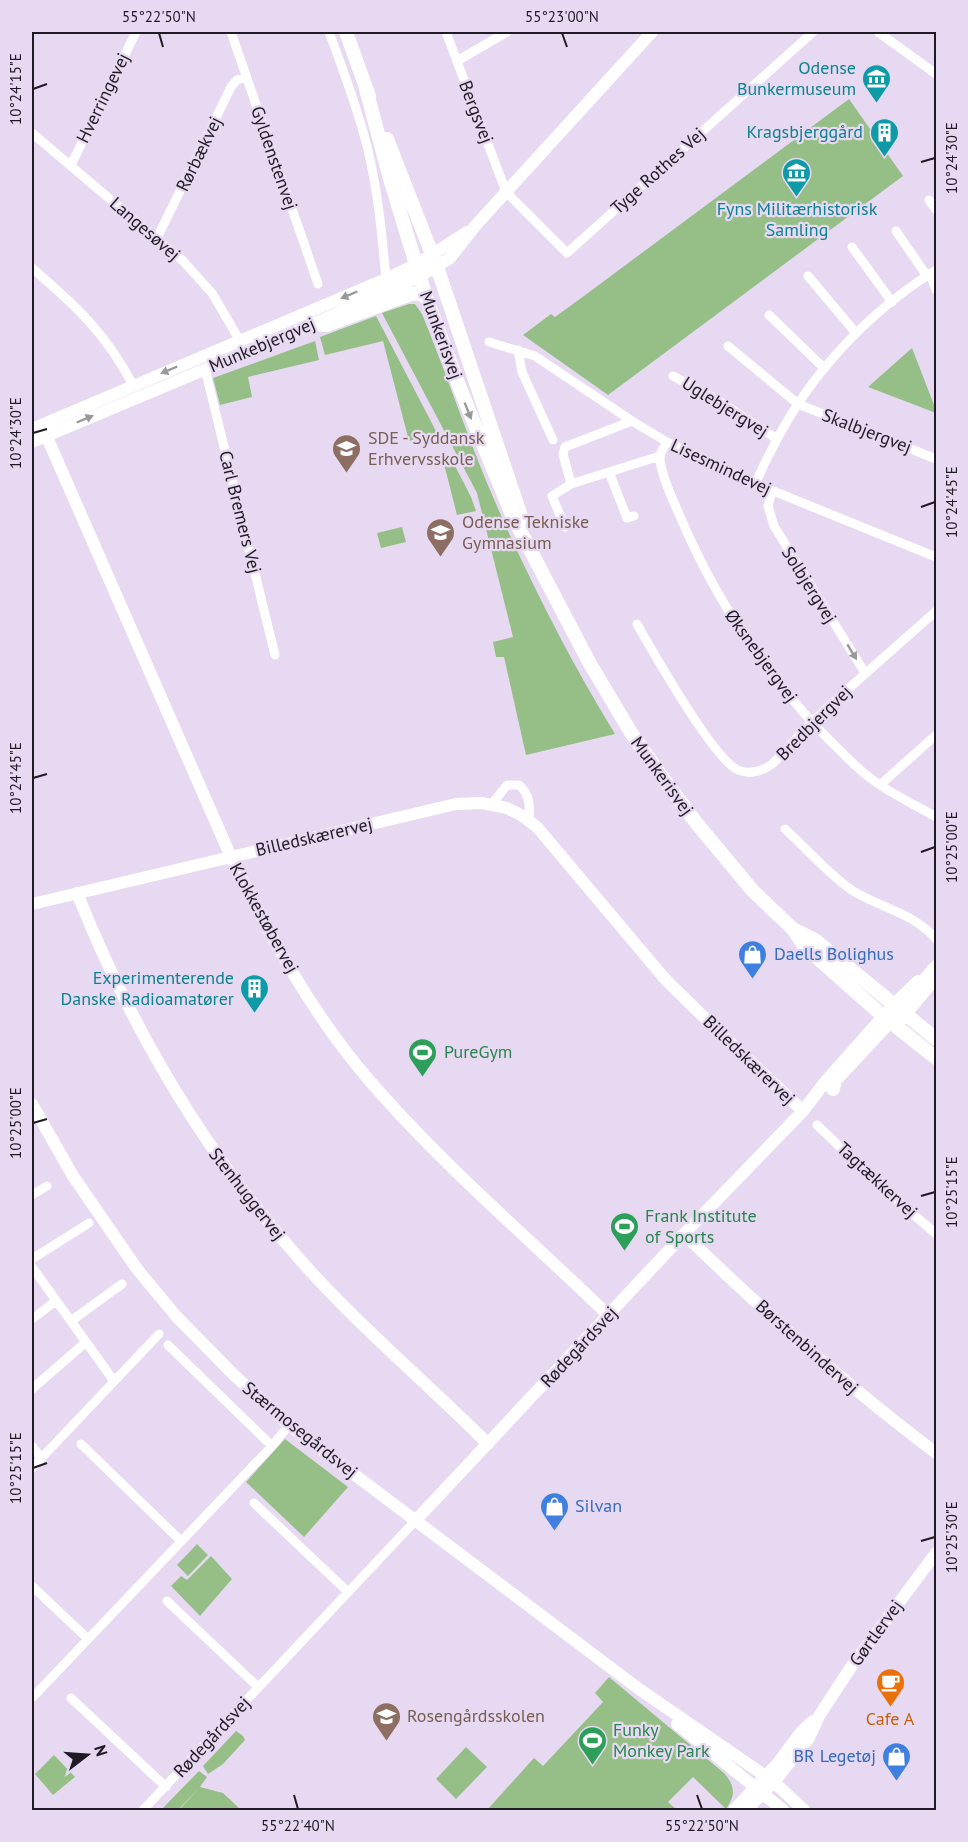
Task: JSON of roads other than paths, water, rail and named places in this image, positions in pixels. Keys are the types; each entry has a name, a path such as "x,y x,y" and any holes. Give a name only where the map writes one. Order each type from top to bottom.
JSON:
{"main road":[{"name":"Munkerisvej","path":"346,32 426,266 426,297 496,479 513,517 589,662 630,731 659,773 698,825 753,891 793,929 804,946 821,962 894,1015 936,1039"},
{"name":"Munkerisvej","path":"366,89 395,194 432,279 466,373 479,391 507,477 542,572"},
{"path":"313,324 327,325 411,294 418,293 426,297"},
{"name":"Munkerisvej","path":"793,929 815,940 936,1058"},
{"path":"833,1089 835,1080 936,965"},
{"path":"894,1015 936,1049"}],"street":[{"name":"Hverringevej","path":"71,165 136,32"},
{"name":"Gyldenstenvej","path":"231,32 318,284"},
{"path":"329,32 368,148 387,279"},
{"name":"Bergsvej","path":"446,32 506,192"},
{"path":"457,61 507,32"},
{"name":"Munkebjergvej","path":"32,429 387,279 450,258 506,192 652,32"},
{"name":"Tyge Rothes Vej","path":"506,192 567,253 813,32"},
{"path":"878,32 936,74"},
{"name":"Rørbækvej","path":"157,238 231,87 237,80 246,77"},
{"name":"Langesøvej","path":"32,133 157,238 205,284 220,304 240,341"},
{"path":"929,200 936,210"},
{"path":"896,231 931,273 936,290"},
{"path":"852,247 891,302"},
{"name":"Munkebjergvej","path":"32,442 313,324 426,266"},
{"path":"32,268 94,326 108,343 133,386"},
{"name":"Uglebjergvej","path":"756,484 777,439 798,404 824,368 856,333 891,302 931,273"},
{"path":"808,276 856,333"},
{"path":"769,315 824,368"},
{"name":"Lisesmindevej","path":"489,342 535,356 667,442 772,491 936,557"},
{"path":"728,346 798,404"},
{"path":"518,350 522,372 553,440"},
{"name":"Carl Bremers Vej","path":"205,369 275,655"},
{"name":"Uglebjergvej","path":"673,376 719,401 777,439"},
{"name":"Skalbjergvej","path":"798,404 936,459"},
{"path":"571,484 563,454 565,447 632,421"},
{"name":"Klokkestøbervej","path":"46,435 231,857 259,913 293,972 325,1021 368,1079 437,1153 608,1316"},
{"path":"566,527 552,496 571,484 660,456 667,442"},
{"name":"Øksnebjergvej","path":"660,456 662,470 678,511 719,597 760,660 812,722 857,767 880,785 936,816"},
{"path":"609,472 627,518 634,516"},
{"name":"Solbjergvej","path":"772,491 768,506 774,526 865,673"},
{"name":"Bredbjergvej","path":"637,624 706,735 727,763 745,772 765,768 772,764 812,722 936,611"},
{"path":"880,785 936,735"},
{"path":"492,804 507,785 519,784 529,800 529,820"},
{"name":"Billedskærervej","path":"32,904 456,804 475,802 492,804 512,810 529,820 545,834 665,979 723,1036 806,1107"},
{"path":"785,829 851,889 870,900 909,916 936,939"},
{"name":"Stenhuggervej","path":"77,893 130,1014 170,1084 230,1174 265,1219 319,1281 488,1444"},
{"name":"Rødegårdsvej","path":"143,1810 806,1107 825,1082 936,978"},
{"name":"Rødegårdsvej","path":"806,1107 833,1089"},
{"name":"Stærmosegårdsvej","path":"32,1104 78,1184 137,1269 176,1316 234,1376 289,1425 764,1786 783,1810"},
{"name":"Tagtækkervej","path":"817,1125 936,1234"},
{"path":"32,1195 47,1186"},
{"path":"32,1259 89,1224"},
{"name":"Børstenbindervej","path":"684,1234 811,1353 878,1409 936,1453"},
{"path":"32,1267 114,1381"},
{"path":"71,1322 122,1284"},
{"path":"32,1319 56,1301"},
{"path":"32,1468 159,1334"},
{"path":"32,1389 86,1342"},
{"path":"168,1345 272,1446"},
{"path":"32,1698 272,1446 289,1425"},
{"path":"81,1444 181,1541"},
{"path":"32,1446 41,1458"},
{"path":"254,1503 348,1592"},
{"name":"Gørtlervej","path":"746,1810 764,1786 809,1738 819,1716 851,1667 936,1553"},
{"path":"32,1586 88,1639"},
{"name":"Rødegårdsvej","path":"167,1601 258,1687"},
{"name":"Stærmosegårdsvej","path":"639,1689 678,1724 764,1786 804,1810"},
{"name":"Rødegårdsvej","path":"71,1698 166,1787"},
{"path":"764,1786 795,1810"},
{"name":"Gørtlervej","path":"734,1810 764,1786"}],"place":[{"name":"Odense Bunkermuseum","path":"877,104"},
{"name":"Kragsbjerggård","path":"884,158"},
{"name":"Fyns Militærhistorisk Samling","path":"797,198"},
{"name":"SDE - Syddansk Erhvervsskole","path":"347,474"},
{"name":"Odense Tekniske Gymnasium","path":"441,558"},
{"name":"Daells Bolighus","path":"753,980"},
{"name":"Experimenterende Danske Radioamatører","path":"255,1014"},
{"name":"PureGym","path":"423,1078"},
{"name":"Frank Institute of Sports","path":"624,1252"},
{"name":"Silvan","path":"554,1532"},
{"name":"Cafe A","path":"890,1708"},
{"name":"Rosengårdsskolen","path":"386,1742"},
{"name":"Funky Monkey Park","path":"592,1766"},
{"name":"BR Legetøj","path":"897,1782"}]}
